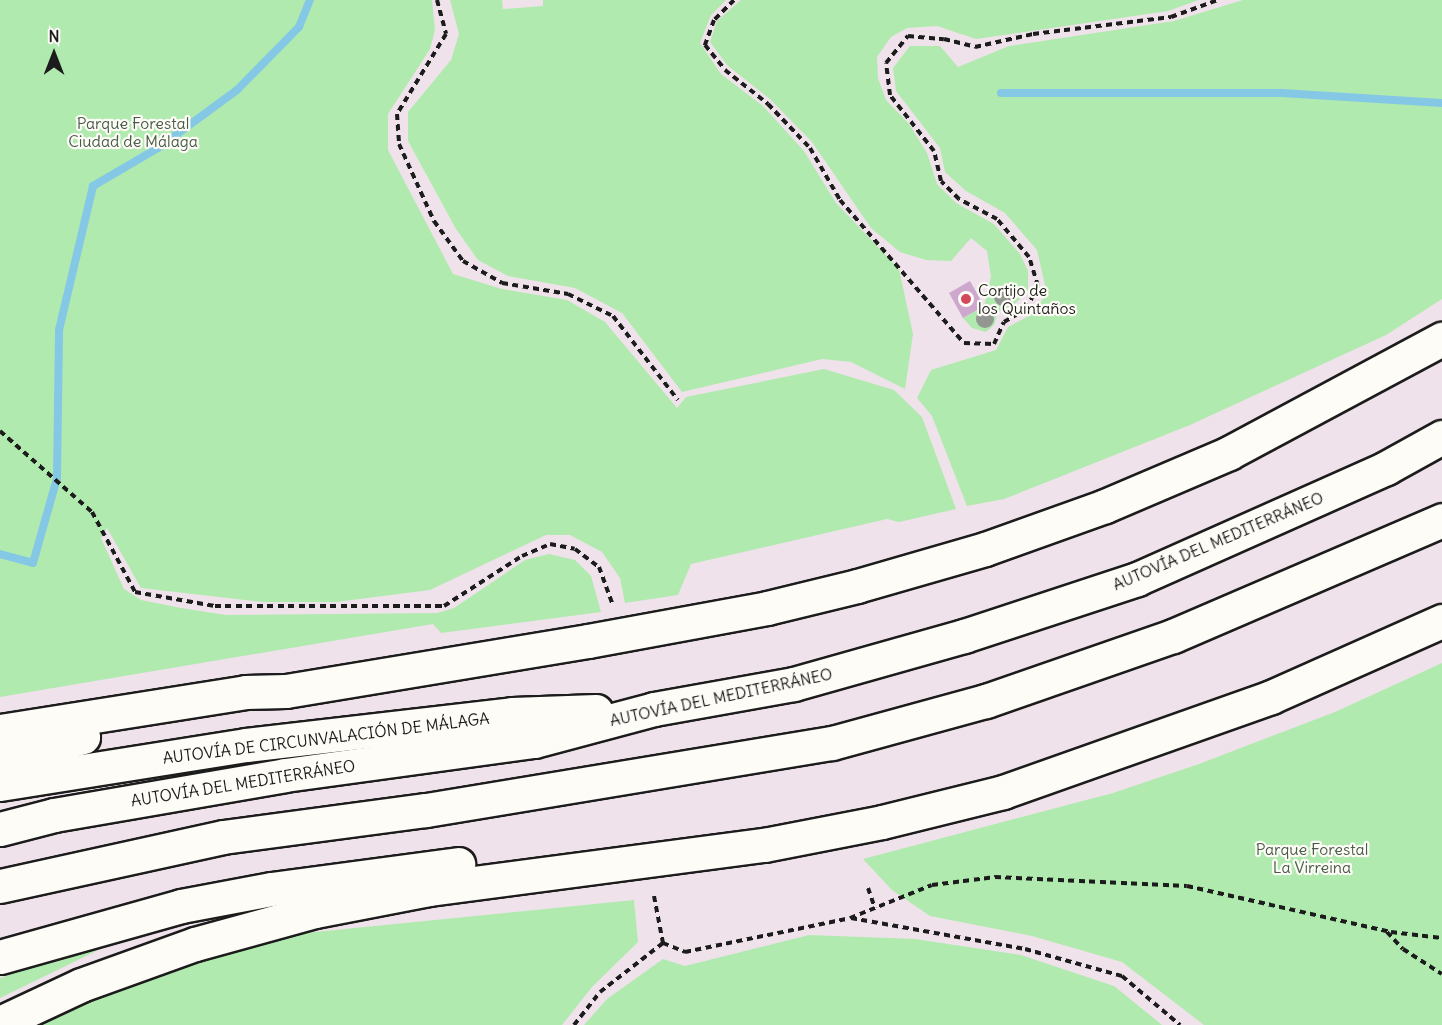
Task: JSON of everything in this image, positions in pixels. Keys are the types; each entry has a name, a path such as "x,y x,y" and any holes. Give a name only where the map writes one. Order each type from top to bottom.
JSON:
{"highway":[{"path":"0,731 245,692 286,691 767,608 985,549 1105,506 1229,453 1442,339"},
{"name":"AUTOVÍA DEL MEDITERRÁNEO","path":"0,829 54,815 285,775 534,741 654,709 794,684 964,636 1137,579 1386,468 1442,437"},
{"path":"0,886 223,837 426,810 831,743 986,701 1173,636 1442,520"},
{"path":"0,957 181,906 271,889 402,870 763,832 1041,776 1099,759 1271,697 1442,621"},
{"path":"0,759 74,739 246,705 286,691"},
{"name":"AUTOVÍA DE CIRCUNVALACIÓN DE MÁLAGA","path":"0,784 246,745 512,714 654,709"},
{"path":"0,1023 81,986 195,944 315,911 429,889 764,845 1003,792 1041,776"}],"path":[{"path":"437,0 446,34 397,114 399,144 434,220 463,261 502,284 568,294 613,316 678,400"},
{"path":"734,0 714,20 705,45 725,69 768,104 810,148 840,200 964,343 994,344 1004,322 1026,309 1038,286 1029,257 997,219 959,199 941,181 934,151 890,95 886,63 908,36 975,47 1033,34 1171,17 1218,0"},
{"path":"0,431 92,512 135,592 215,606 444,606 522,556 550,544 574,549 599,567 612,603"},
{"path":"663,943 685,952 850,918 932,885 995,877 1187,886 1386,931 1442,938"},
{"path":"868,888 875,908"},
{"path":"654,896 663,943"},
{"path":"850,918 1025,949 1122,976 1180,1025"},
{"path":"1386,931 1403,949 1442,974"},
{"path":"574,1025 600,992 663,943"}],"green space":[{"name":"Parque Forestal Ciudad de Málaga","path":"0,0 432,0 435,30 430,49 388,114 388,150 453,274 502,289 567,300 605,322 677,408 686,397 824,369 894,390 922,417 956,509 899,522 887,519 691,564 678,595 625,603 620,578 602,552 570,535 546,535 430,590 336,602 263,602 141,588 107,528 101,538 124,589 141,600 181,608 226,615 437,613 454,608 525,560 549,554 575,560 591,576 601,612 441,633 433,624 0,697"},
{"path":"450,0 502,0 503,9 543,6 543,0 726,0 711,15 700,43 721,74 763,106 804,151 836,203 899,269 913,334 905,389 851,362 822,359 682,392 622,313 575,288 508,276 478,260 456,229 408,141 408,112 451,60 459,34"},
{"path":"741,0 1199,0 1168,11 976,39 937,26 907,28 891,37 877,57 878,78 886,100 909,124 927,153 937,184 956,203 994,224 1020,254 1028,271 1028,290 1014,305 998,312 994,325 986,332 972,328 963,318 984,306 991,277 987,251 971,238 951,261 926,260 900,252 871,228 812,142 770,99 728,66 710,42 717,21"},
{"path":"1243,0 1442,0 1442,299 1386,335 1190,425 1004,499 967,506 932,416 917,398 931,370 996,350 1008,327 1029,316 1047,294 1037,250 1005,213 966,191 945,172 940,148 896,91 893,68 910,46 940,46 958,67 1009,46 1174,21"},
{"name":"Parque Forestal La Virreina","path":"1442,663 1442,1025 1204,1025 1122,962 1032,936 930,916 892,890 863,859 1113,793 1199,764 1335,712"},
{"path":"634,900 638,942 592,987 562,1025 36,1025 118,989 275,936"},
{"path":"809,935 915,939 1021,955 1114,986 1162,1025 584,1025 607,999 663,959 685,966"},
{"path":"121,939 0,998 0,978"}],"building":[{"name":"Cortijo de los Quintaños","path":"970,281 984,306 963,318 949,293"}],"waterway":[{"path":"0,554 33,563 57,478 59,330 93,186 158,148 237,90 299,27 310,0"},
{"path":"1001,93 1282,93 1442,103"}],"place":[{"name":"Cortijo de los Quintaños","path":"966,299"}]}
